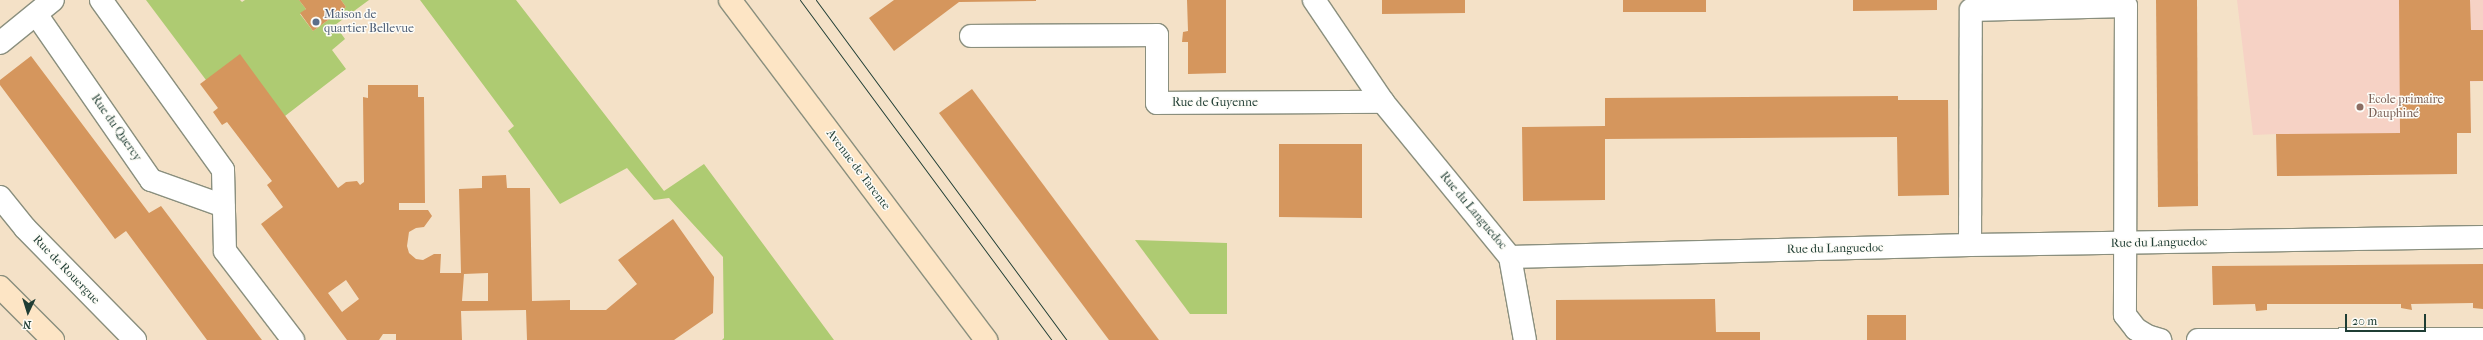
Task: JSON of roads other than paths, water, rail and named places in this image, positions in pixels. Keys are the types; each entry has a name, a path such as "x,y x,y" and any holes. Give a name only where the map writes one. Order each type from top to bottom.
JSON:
{"street":[{"path":"0,43 53,0"},
{"path":"101,0 223,170 225,251 293,340"},
{"name":"Rue du Languedoc","path":"1314,0 1383,102 1510,257 1970,245 2483,237"},
{"name":"Avenue de Tarente","path":"740,3 986,340"},
{"path":"1970,245 1971,10 2126,6 2124,243 2125,315 2136,329 2147,336 2160,340"},
{"name":"Rue du Quercy","path":"36,14 151,180 224,206"},
{"name":"Rue de Guyenne","path":"971,36 1157,35 1157,103 1383,102"},
{"name":"Rue de Rouergue","path":"0,197 25,228 134,340"},
{"path":"1510,257 1525,340"},
{"path":"0,287 53,340"},
{"path":"2198,340 2483,339"}],"tram line":[{"path":"800,0 1052,340"},
{"path":"816,0 1067,340"}],"place":[{"name":"Maison de quartier Bellevue","path":"316,22"},
{"name":"Ecole primaire Dauphiné","path":"2360,107"}]}
